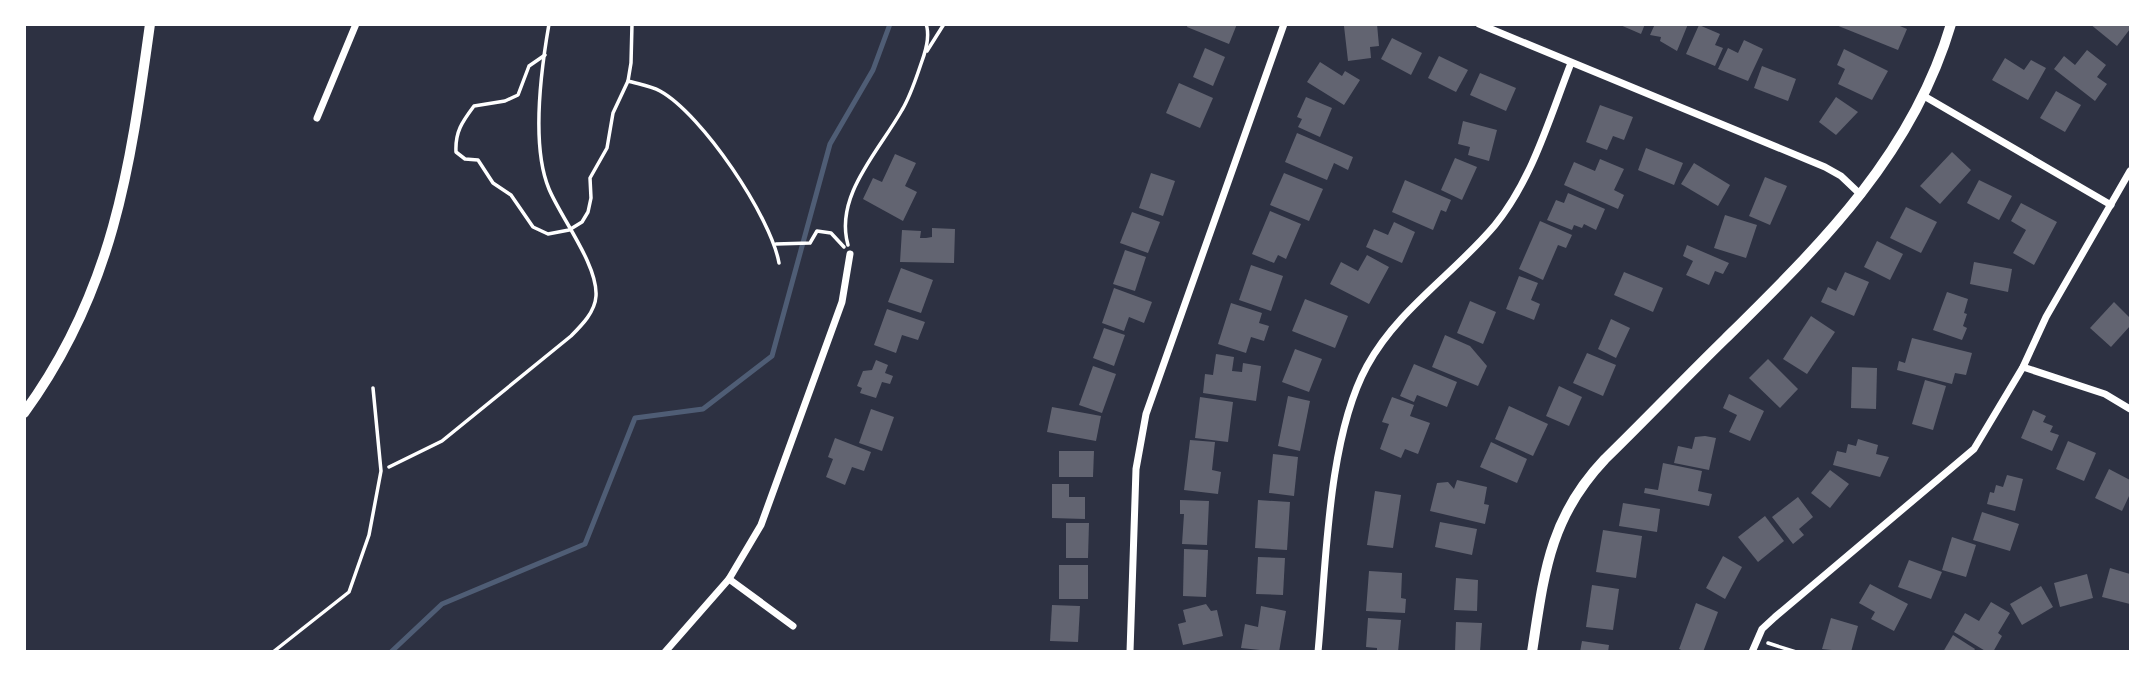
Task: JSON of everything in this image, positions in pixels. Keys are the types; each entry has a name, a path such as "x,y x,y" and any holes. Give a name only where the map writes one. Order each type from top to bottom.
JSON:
{"street":[{"path":"24,413 91,299 107,254 135,127 150,24"},
{"path":"317,118 356,24"},
{"path":"1130,652 1136,469 1146,414 1284,24"},
{"path":"1479,24 1825,167 1840,176 1861,195"},
{"path":"1532,652 1546,563 1562,518 1580,488 1605,459 1775,290 1861,195 1889,158 1935,77 1951,24"},
{"path":"1318,652 1339,448 1355,392 1367,366 1385,339 1509,207 1545,130 1571,63"},
{"path":"1924,96 2111,205"},
{"path":"1752,652 1756,639 1774,617 1973,449 2023,367 2046,317 2130,171"},
{"path":"665,652 729,579 749,548 769,505 842,302 850,254"},
{"path":"2023,367 2105,394 2130,409"},
{"path":"729,579 793,626"}],"lane":[{"path":"274,652 349,593 369,535 381,471 373,388"}],"path":[{"path":"381,471 442,441 571,336 589,317 596,296 591,273 548,186 541,144 549,24"},
{"path":"545,55 529,66 518,95 505,101 474,106 459,127 456,152 465,159 478,160 493,183 511,195 533,227 548,234 569,230 582,222 589,212 590,178 607,148 613,113 628,80 632,24"},
{"path":"925,52 926,24"},
{"path":"850,254 843,226 859,178 912,91 925,52 944,24"},
{"path":"628,80 660,90 727,159 776,244 779,263"},
{"path":"776,244 803,246 810,243 817,231 831,233 850,254"},
{"path":"1756,639 1796,652"}],"building":[{"path":"1188,24 1237,24 1229,44 1187,27"},
{"path":"1377,24 1379,46 1370,47 1371,58 1348,61 1344,26"},
{"path":"1618,24 1645,24 1641,34"},
{"path":"1655,24 1688,24 1677,51 1660,41 1661,37 1650,35"},
{"path":"1895,24 1907,29 1898,50 1836,25"},
{"path":"2090,24 2130,24 2130,29 2117,46"},
{"path":"1699,25 1720,34 1715,45 1723,48 1715,66 1686,54"},
{"path":"1392,38 1422,53 1411,75 1381,59"},
{"path":"1744,40 1763,49 1748,81 1718,69 1728,48 1738,53"},
{"path":"1205,48 1225,57 1213,86 1193,77"},
{"path":"1844,49 1888,71 1872,100 1838,84 1845,69 1837,65"},
{"path":"2087,50 2106,65 2097,77 2107,84 2095,101 2054,69 2064,56 2075,65"},
{"path":"1439,56 1468,70 1456,92 1428,78"},
{"path":"2005,58 2024,70 2031,60 2046,68 2028,100 1992,80"},
{"path":"1320,62 1342,76 1345,71 1360,80 1344,105 1307,82"},
{"path":"1762,66 1796,79 1788,101 1754,88"},
{"path":"1480,73 1516,88 1506,111 1470,95"},
{"path":"1179,83 1213,98 1200,128 1166,113"},
{"path":"2056,91 2081,105 2065,132 2040,118"},
{"path":"1306,97 1332,108 1320,137 1298,127 1302,119 1297,117"},
{"path":"1836,97 1858,112 1836,135 1819,122"},
{"path":"1600,105 1633,117 1624,140 1613,136 1607,150 1586,142"},
{"path":"1463,121 1497,130 1489,161 1468,155 1470,147 1458,144"},
{"path":"1297,133 1353,157 1348,170 1334,163 1327,180 1285,162"},
{"path":"1646,148 1683,163 1674,185 1638,170"},
{"path":"1952,152 1971,170 1940,204 1920,186"},
{"path":"895,154 916,163 905,186 917,192 903,221 863,199 873,178 882,182"},
{"path":"1455,158 1477,167 1462,200 1441,190"},
{"path":"1600,159 1624,169 1614,190 1624,195 1618,209 1564,185 1574,162 1595,171"},
{"path":"1694,163 1730,185 1718,206 1681,184"},
{"path":"1151,173 1175,181 1163,216 1139,208"},
{"path":"1284,173 1323,189 1309,221 1270,205"},
{"path":"1765,177 1787,186 1770,225 1749,216"},
{"path":"1405,180 1451,200 1446,212 1441,210 1433,230 1392,212"},
{"path":"1979,180 2012,196 1999,220 1967,203"},
{"path":"1568,193 1605,209 1596,230 1584,224 1582,228 1574,225 1572,230 1547,220 1556,200 1564,203"},
{"path":"2021,203 2057,222 2034,265 2013,253 2026,230 2011,221"},
{"path":"1906,207 1937,222 1921,253 1890,238"},
{"path":"1270,211 1301,224 1286,259 1278,255 1274,263 1252,254"},
{"path":"1132,212 1160,222 1148,253 1120,243"},
{"path":"1725,215 1757,225 1746,258 1714,248"},
{"path":"1540,221 1572,235 1566,248 1558,245 1543,280 1519,269"},
{"path":"1394,222 1415,232 1402,263 1366,247 1374,229 1388,235"},
{"path":"932,228 955,229 954,263 900,262 902,230 921,231 920,238 926,238 932,237"},
{"path":"1877,241 1903,254 1890,280 1864,267"},
{"path":"1687,245 1729,263 1723,274 1715,271 1709,285 1686,275 1693,261 1683,256"},
{"path":"1125,250 1146,257 1135,291 1113,284"},
{"path":"1367,255 1389,267 1369,304 1330,284 1341,262 1358,271"},
{"path":"1974,262 2012,269 2008,292 1970,284"},
{"path":"1251,265 1283,276 1271,311 1239,300"},
{"path":"901,268 933,280 921,313 888,302"},
{"path":"1624,272 1663,288 1653,312 1614,295"},
{"path":"1845,272 1869,282 1854,316 1821,302 1828,287 1836,291"},
{"path":"1519,276 1538,283 1531,300 1540,304 1534,320 1506,309"},
{"path":"1114,288 1152,302 1144,323 1129,317 1124,331 1102,323"},
{"path":"1947,292 1968,299 1963,326 1967,328 1962,340 1933,330"},
{"path":"1305,299 1348,316 1335,348 1292,331"},
{"path":"1470,301 1496,312 1483,344 1457,333"},
{"path":"2114,302 2130,318 2130,326 2111,347 2090,328"},
{"path":"1231,303 1262,313 1259,323 1269,326 1264,341 1251,337 1246,353 1218,344"},
{"path":"887,309 925,322 918,340 902,335 896,353 874,345"},
{"path":"1811,316 1835,332 1807,374 1783,359"},
{"path":"1611,319 1630,328 1616,358 1598,349"},
{"path":"1104,328 1125,335 1114,366 1093,358"},
{"path":"1445,335 1470,346 1487,366 1478,386 1432,367"},
{"path":"1912,338 1972,353 1966,375 1955,373 1952,384 1897,370 1899,361 1905,363"},
{"path":"1295,349 1322,359 1309,392 1282,382"},
{"path":"1587,353 1616,365 1603,396 1573,383"},
{"path":"1216,354 1234,357 1232,371 1242,372 1243,363 1261,366 1256,401 1203,393 1205,374 1213,375"},
{"path":"1768,359 1798,389 1780,408 1749,378"},
{"path":"876,360 888,365 885,373 893,376 890,384 882,382 876,398 860,393 862,388 857,386 863,371 872,370"},
{"path":"1414,364 1457,382 1447,407 1417,395 1414,402 1400,396"},
{"path":"1093,366 1116,374 1102,413 1079,405"},
{"path":"1852,367 1877,368 1876,409 1851,408"},
{"path":"1925,380 1946,386 1933,430 1912,424"},
{"path":"1559,386 1582,397 1569,426 1546,416"},
{"path":"1729,394 1764,411 1750,441 1729,432 1737,415 1723,408"},
{"path":"1288,396 1310,401 1300,451 1278,446"},
{"path":"1200,397 1233,402 1228,442 1195,438"},
{"path":"1392,397 1414,405 1410,416 1430,423 1418,454 1405,449 1401,458 1380,449 1389,424 1382,422"},
{"path":"1509,406 1548,424 1533,456 1495,439"},
{"path":"1052,407 1101,416 1096,441 1047,432"},
{"path":"871,409 894,417 882,451 859,443"},
{"path":"2033,410 2046,416 2043,422 2053,426 2050,432 2059,435 2052,451 2021,438"},
{"path":"1695,437 1716,438 1709,470 1674,463 1678,446 1692,449"},
{"path":"835,438 871,452 864,471 852,467 845,485 826,477 833,459 828,457"},
{"path":"1858,439 1878,445 1876,454 1889,457 1880,477 1833,465 1837,451 1846,453 1848,444 1856,446"},
{"path":"1190,440 1215,442 1212,470 1221,472 1218,494 1184,490"},
{"path":"2068,441 2096,453 2084,481 2056,469"},
{"path":"1491,442 1527,459 1517,483 1480,467"},
{"path":"1059,451 1094,451 1093,477 1059,477"},
{"path":"1273,454 1298,457 1294,496 1269,493"},
{"path":"1663,463 1702,471 1698,491 1712,494 1709,506 1644,493 1645,488 1658,490"},
{"path":"2109,469 2130,480 2130,494 2122,511 2095,498"},
{"path":"1830,470 1849,484 1830,508 1811,493"},
{"path":"2007,475 2023,479 2015,511 1987,504 1990,492 1994,493 1996,485 2003,487"},
{"path":"1457,480 1487,487 1484,504 1489,505 1485,524 1430,511 1437,483 1448,482 1454,489"},
{"path":"1052,484 1069,484 1069,497 1085,497 1085,519 1052,518"},
{"path":"1375,491 1401,495 1393,548 1367,545"},
{"path":"1798,497 1813,517 1799,529 1804,535 1793,544 1772,517"},
{"path":"1180,500 1209,501 1207,545 1182,544 1184,514 1180,514"},
{"path":"1258,500 1290,502 1287,550 1255,548"},
{"path":"1623,503 1660,509 1657,532 1619,526"},
{"path":"1982,512 2019,524 2010,551 1973,540"},
{"path":"1765,516 1784,541 1758,562 1738,537"},
{"path":"1440,522 1477,529 1472,555 1435,547"},
{"path":"1066,523 1089,523 1088,558 1066,558"},
{"path":"1603,530 1642,536 1636,578 1596,572"},
{"path":"1952,537 1976,545 1966,577 1942,570"},
{"path":"1184,549 1208,550 1206,597 1183,596"},
{"path":"1723,556 1742,567 1725,599 1706,588"},
{"path":"1258,557 1285,558 1283,595 1256,594"},
{"path":"1909,560 1942,572 1931,599 1898,587"},
{"path":"1059,565 1088,565 1088,599 1059,599"},
{"path":"2110,568 2130,574 2130,604 2102,597"},
{"path":"1369,571 1402,573 1401,598 1406,599 1405,613 1366,611"},
{"path":"2087,574 2093,598 2060,607 2054,583"},
{"path":"1456,578 1478,580 1477,611 1454,610"},
{"path":"1870,584 1908,604 1894,631 1871,619 1875,612 1859,603"},
{"path":"1592,585 1619,589 1613,630 1586,627"},
{"path":"2041,586 2053,607 2022,625 2010,604"},
{"path":"1991,602 2010,613 1998,633 2002,636 1993,652 1987,652 1954,632 1965,613 1979,621"},
{"path":"1696,603 1718,612 1703,652 1686,652 1679,649"},
{"path":"1206,604 1211,611 1217,610 1223,636 1183,645 1178,624 1186,622 1183,610"},
{"path":"1052,605 1080,606 1078,642 1050,641"},
{"path":"1261,606 1286,611 1279,652 1241,648 1245,624 1258,627"},
{"path":"1368,618 1401,620 1398,652 1377,652 1377,648 1366,647"},
{"path":"1831,618 1858,626 1851,652 1822,649"},
{"path":"1456,622 1482,623 1480,652 1455,652"},
{"path":"1953,635 1975,649 1973,652 1943,652"},
{"path":"1582,641 1609,645 1608,652 1580,652"}],"waterway":[{"path":"391,652 442,604 585,544 635,418 703,409 772,356 830,144 873,70 890,24"}]}
